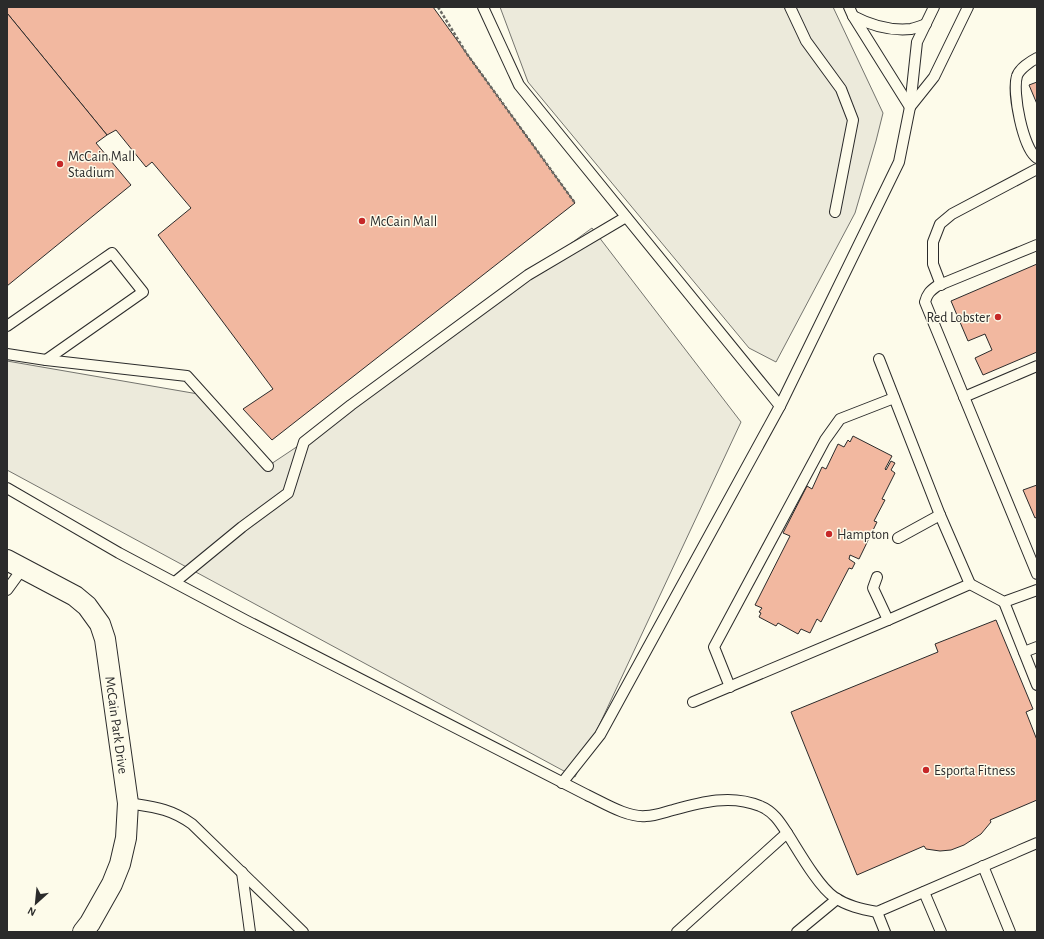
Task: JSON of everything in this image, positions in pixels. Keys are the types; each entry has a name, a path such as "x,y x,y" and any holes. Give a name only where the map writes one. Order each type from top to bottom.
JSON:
{"street":[{"name":"McCain Park Drive","path":"15,564 75,596 87,606 100,624 105,638 128,803 126,838 120,864 112,884 90,923 83,932"}],"lane":[{"path":"483,7 519,85 780,406"},
{"path":"790,7 806,41 841,89 854,120 835,212"},
{"path":"562,783 600,735 780,406 899,162 910,107 917,42 934,7"},
{"path":"910,107 934,78 968,7"},
{"path":"851,11 864,22 887,28 911,29 926,24"},
{"path":"851,11 910,107"},
{"path":"1037,58 1032,60 1017,74 1015,87 1024,138 1033,156 1037,158"},
{"path":"941,285 933,264 933,242 940,224 952,214 1037,169"},
{"path":"175,582 242,527 288,493 304,442 528,275 626,217"},
{"path":"1037,245 931,290 927,296 926,302 1037,574"},
{"path":"7,326 112,253 143,292 46,360"},
{"path":"7,354 46,360 187,376 268,466"},
{"path":"879,359 940,514 970,584 1004,602 1037,685"},
{"path":"964,397 1037,366"},
{"path":"730,687 714,647 826,440 840,419 894,398"},
{"path":"7,488 119,552 245,620 351,673 562,783 614,808 631,815 646,816 703,802 721,800 740,801 760,806 775,816 819,881 832,896 856,908 877,912 1037,843"},
{"path":"898,538 940,514"},
{"path":"7,590 15,564"},
{"path":"877,577 873,588 888,620"},
{"path":"693,702 970,584"},
{"path":"1004,602 1037,590"},
{"path":"1024,652 1037,647"},
{"path":"128,803 166,809 180,815 192,824 304,932"},
{"path":"676,932 787,834"},
{"path":"983,866 1010,932"},
{"path":"242,872 250,932"},
{"path":"924,892 941,932"},
{"path":"797,932 837,899"},
{"path":"877,912 885,932"}],"path":[{"path":"438,7 466,54 575,202"}],"shaded area":[{"path":"500,7 833,7 883,113 855,213 776,362 749,348 528,82"},
{"path":"592,228 741,422 575,777 7,470 7,361 204,395 268,466 304,442 351,405"}],"building":[{"name":"McCain Mall","path":"7,7 433,7 575,203 272,440 243,409 273,389 158,235 191,208 152,162 146,167 116,130 107,135 7,13"},
{"name":"McCain Mall Stadium","path":"7,13 107,135 96,143 131,185 7,286"},
{"path":"1037,82 1037,104 1029,85"},
{"name":"Red Lobster","path":"1037,264 1037,352 983,375 975,358 992,350 985,334 968,341 951,301"},
{"name":"Hampton","path":"853,436 892,456 885,469 886,470 891,461 895,463 891,470 895,473 882,499 885,500 874,521 877,522 859,559 850,555 849,559 855,563 852,569 849,568 821,622 817,619 810,633 801,629 798,634 778,623 776,626 759,617 761,613 759,612 762,608 755,605 790,536 783,533 807,486 812,489 822,467 826,469 838,444 844,447 848,440 850,442"},
{"path":"1037,485 1037,517 1035,518 1023,490"},
{"name":"Esporta Fitness","path":"996,620 1033,709 1026,712 1037,740 1037,800 990,820 991,822 981,834 964,845 951,850 940,851 926,849 924,846 857,875 791,712 938,652 935,644"}],"place":[{"name":"McCain Mall Stadium","path":"60,164"},
{"name":"McCain Mall","path":"362,221"},
{"name":"Red Lobster","path":"998,317"},
{"name":"Hampton","path":"829,534"},
{"name":"Esporta Fitness","path":"926,770"}]}
